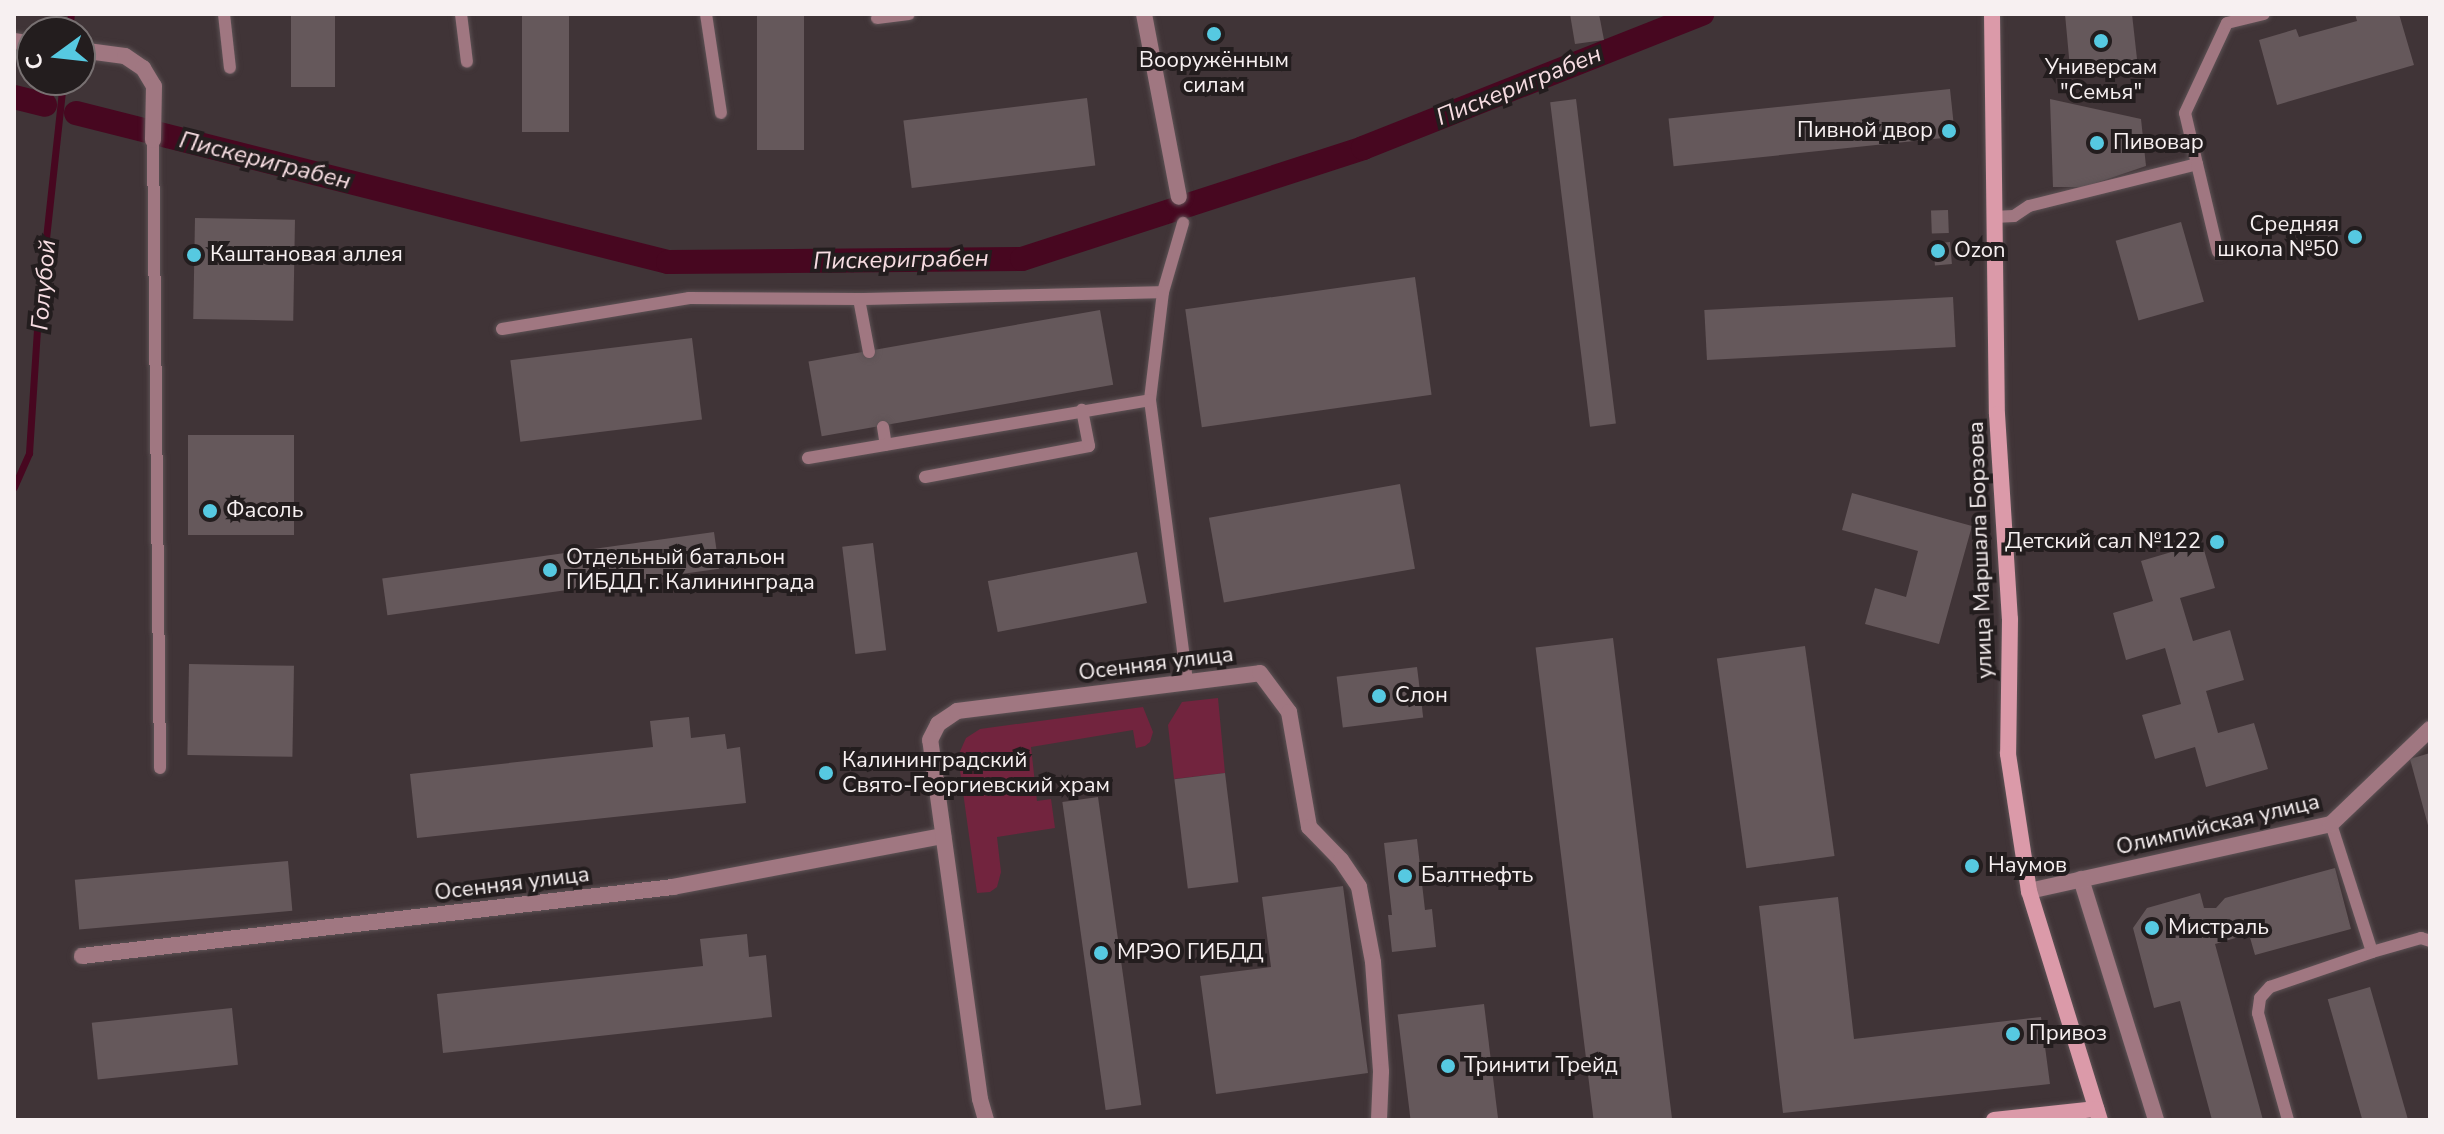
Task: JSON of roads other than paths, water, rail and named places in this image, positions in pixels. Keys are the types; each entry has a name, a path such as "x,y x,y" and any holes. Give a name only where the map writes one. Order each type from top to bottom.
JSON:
{"main road":[{"name":"улица Маршала Борзова","path":"1992,14 1997,414 2010,619 2008,754 2029,891 2098,1114"},
{"path":"1994,1120 2098,1114"}],"street":[{"path":"1144,14 1179,197"},
{"path":"96,52 125,56 143,68 154,86 153,132"},
{"name":"Осенняя улица","path":"986,1120 980,1099 930,740 938,724 957,711 1260,673 1289,712 1309,827 1341,860 1359,887 1373,962 1381,1072 1379,1120"},
{"name":"Олимпийская улица","path":"2029,891 2331,824 2430,729"},
{"name":"Осенняя улица","path":"82,956 673,887 943,836"},
{"path":"2081,879 2156,1120"}],"lane":[{"path":"224,14 230,68"},
{"path":"461,14 467,62"},
{"path":"706,14 721,113"},
{"path":"877,18 909,14"},
{"path":"2218,252 2185,113 2227,23 2264,14"},
{"path":"153,132 160,768"},
{"path":"1994,217 2014,216 2029,206 2197,164"},
{"path":"1183,223 1163,292 1150,400 1187,682"},
{"path":"502,329 689,298 859,299 1163,292"},
{"path":"859,299 869,352"},
{"path":"808,458 1150,400"},
{"path":"925,477 1089,446 1082,410"},
{"path":"883,427 886,445"},
{"path":"2331,824 2372,952"},
{"path":"2288,1120 2258,1013 2260,998 2270,987 2372,952 2421,938 2430,941"}],"waterway":[{"name":"Пискериграбен","path":"76,113 668,262 1022,259 1363,148 1702,14"},
{"name":"Голубой","path":"14,487 29,453 38,312 61,96"},
{"name":"Пискериграбен","path":"14,97 45,105"}],"place":[{"name":"Вооружённым силам","path":"1214,34"},
{"name":"Универсам \"Семья\"","path":"2101,41"},
{"name":"Пивной двор","path":"1949,131"},
{"name":"Пивовар","path":"2097,143"},
{"name":"Средняя школа №50","path":"2355,237"},
{"name":"Ozon","path":"1938,251"},
{"name":"Каштановая аллея","path":"194,255"},
{"name":"Фасоль","path":"210,511"},
{"name":"Детский сал №122","path":"2217,542"},
{"name":"Отдельный батальон ГИБДД г. Калининграда","path":"550,570"},
{"name":"Слон","path":"1379,696"},
{"name":"Калининградский Свято-Георгиевский храм","path":"826,773"},
{"name":"Наумов","path":"1972,866"},
{"name":"Балтнефть","path":"1405,876"},
{"name":"Мистраль","path":"2152,928"},
{"name":"МРЭО ГИБДД","path":"1101,953"},
{"name":"Привоз","path":"2013,1034"},
{"name":"Тринити Трейд","path":"1448,1066"}]}
